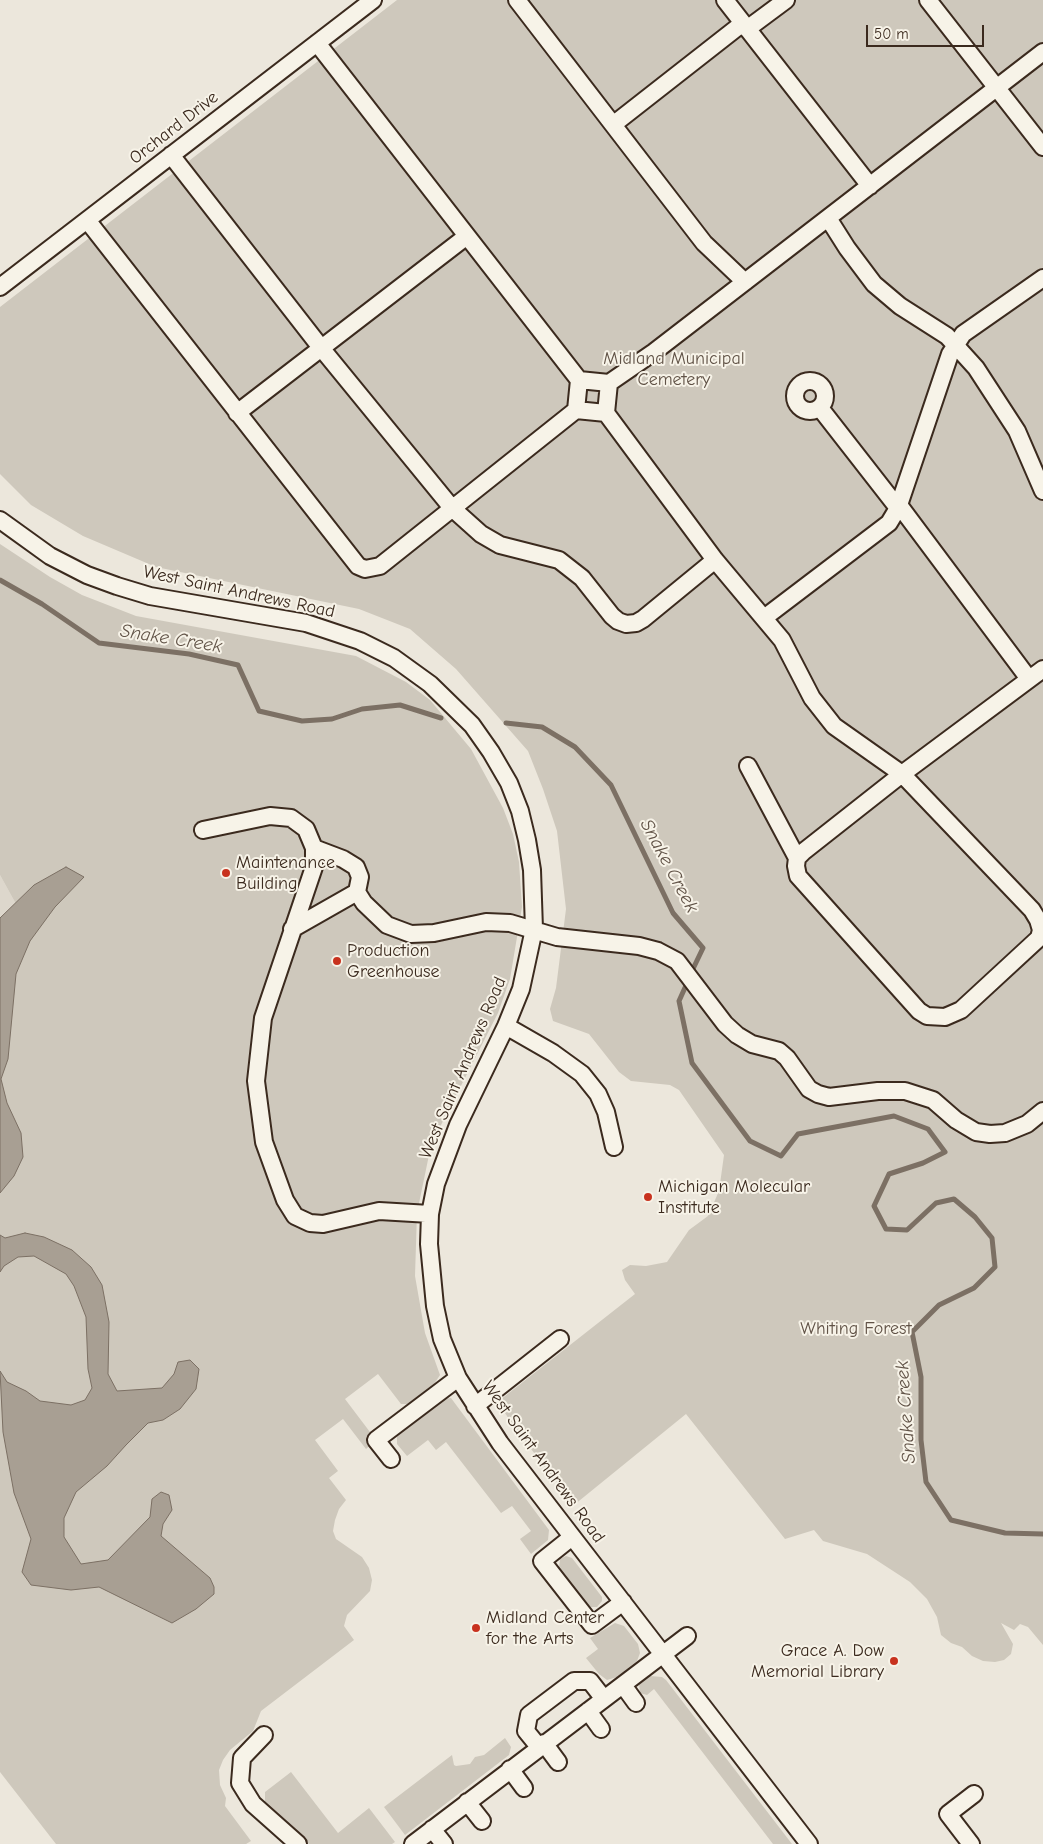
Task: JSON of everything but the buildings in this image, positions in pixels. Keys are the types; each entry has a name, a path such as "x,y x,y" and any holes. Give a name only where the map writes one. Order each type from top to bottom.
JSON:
{"street":[{"name":"Orchard Drive","path":"0,287 373,0"},
{"path":"517,0 704,243 745,282"},
{"path":"725,0 870,186"},
{"path":"614,124 745,26 786,0"},
{"path":"928,0 1043,147"},
{"path":"317,43 579,380 576,410"},
{"path":"579,380 609,383 654,352 1043,52"},
{"path":"171,156 322,349 452,508 470,526 492,542 559,560 582,578 618,622 626,624 636,623 643,619 715,560"},
{"path":"828,218 847,248 874,284 888,297 935,328 956,345 976,368 1017,431 1043,490"},
{"path":"86,220 358,566 365,569 380,566 576,410 606,413"},
{"path":"237,414 467,236"},
{"path":"764,618 889,523 898,507 950,354 963,334 1043,278"},
{"path":"609,383 606,413 715,560 782,640 812,698 834,726 902,774 1032,910 1041,930 1039,938 961,1010 953,1015 936,1018 919,1011 798,876 797,858 748,766"},
{"path":"820,408 1029,679"},
{"name":"West Saint Andrews Road","path":"0,520 50,556 94,577 150,596 333,630 360,640 394,658 430,684 472,726 491,752 509,783 520,811 527,840 533,880 534,929 522,989 446,1154 430,1214 429,1244 435,1306 442,1339 458,1378 500,1443 809,1844"},
{"path":"797,858 902,774 1043,669"},
{"path":"203,830 270,816 291,818 306,829 314,848 314,867 264,1018 256,1082 264,1142 285,1200 295,1216 310,1223 323,1224 379,1211 430,1214"},
{"path":"314,848 343,859 356,867 360,876 357,892 364,903 387,925 411,934 434,933 486,922 510,923 566,939 639,946 677,961 736,1034 752,1044 779,1051 787,1058 809,1089 830,1097 878,1091 905,1091 932,1100 956,1120 976,1132 990,1134 1005,1133 1027,1124 1043,1111"},
{"path":"292,929 357,892"},
{"path":"506,1026 553,1053 582,1074 598,1094 606,1112 614,1147"},
{"path":"475,1406 560,1339"},
{"path":"391,1459 376,1440 458,1378"},
{"path":"572,1536 542,1561 592,1625 623,1602"},
{"path":"413,1844 686,1636"},
{"path":"558,1762 526,1731 529,1715 574,1681 590,1681 604,1699"},
{"path":"622,1685 636,1703"},
{"path":"588,1711 601,1729"},
{"path":"264,1735 242,1758 240,1783 253,1804 298,1844"},
{"path":"510,1769 524,1788"},
{"path":"971,1844 948,1814 974,1794"},
{"path":"467,1802 482,1820"},
{"path":"432,1829 444,1844"}],"shaded area":[{"path":"66,867 84,877 55,907 30,941 16,974 8,1059 1,1079 7,1103 21,1133 23,1157 14,1176 0,1193 0,918 34,885"},
{"path":"0,875 16,904 0,918"},
{"path":"25,1233 44,1237 72,1250 91,1267 102,1285 109,1322 108,1374 117,1391 162,1388 174,1374 178,1362 190,1360 199,1369 196,1389 180,1409 163,1420 148,1423 107,1466 76,1492 64,1518 64,1537 81,1564 108,1560 150,1517 152,1499 161,1492 169,1495 172,1510 163,1524 161,1536 210,1578 214,1587 214,1594 196,1609 172,1623 99,1587 71,1590 31,1585 22,1572 31,1539 14,1493 3,1432 0,1371 7,1382 26,1391 40,1401 71,1405 85,1400 92,1388 88,1369 86,1317 74,1286 66,1274 34,1256 18,1257 4,1266 0,1272 0,1235 5,1238"}],"green space":[{"name":"Midland Municipal Cemetery","path":"397,0 1043,0 1043,1645 1028,1627 1020,1624 1014,1630 1001,1623 1013,1644 1011,1654 1004,1660 995,1662 983,1661 972,1656 962,1647 951,1643 941,1635 937,1617 927,1599 910,1582 867,1554 823,1541 814,1530 785,1539 686,1414 574,1505 515,1428 499,1404 500,1400 635,1294 625,1280 622,1270 630,1265 646,1266 667,1262 689,1230 708,1216 719,1191 724,1155 679,1090 670,1085 631,1081 619,1072 589,1034 553,1021 550,1009 556,988 566,909 557,831 528,751 456,669 410,629 359,609 156,567 83,536 31,505 0,474 0,307"},
{"path":"0,544 50,577 82,595 136,616 356,656 406,682 430,700 471,749 503,808 513,834 519,862 522,907 510,979 498,1013 440,1127 429,1155 417,1213 415,1276 425,1333 440,1375 434,1384 408,1404 401,1404 378,1374 345,1399 376,1440 366,1449 343,1419 315,1440 338,1471 329,1478 346,1500 339,1509 335,1520 333,1531 336,1539 362,1557 369,1568 372,1580 370,1591 347,1615 344,1626 354,1640 261,1711 253,1731 230,1750 223,1760 219,1770 220,1785 226,1798 225,1806 251,1841 246,1844 56,1844 0,1772 0,918 16,904 0,875"},
{"path":"451,1398 549,1530 548,1540 531,1554 520,1539 531,1531 512,1506 501,1513 446,1442 436,1450 428,1440 407,1456 397,1444 397,1433 441,1399"},
{"path":"566,1556 572,1558 602,1597 602,1601 597,1607 590,1607 586,1604 559,1568 560,1559"},
{"path":"615,1623 624,1626 638,1644 640,1653 637,1661 617,1677 607,1680 599,1674 586,1658 598,1649 590,1638"},
{"path":"650,1676 662,1677 666,1680 792,1844 773,1844 654,1689 647,1695 640,1693 639,1684"},
{"path":"505,1738 511,1747 509,1755 405,1835 384,1807 452,1755 454,1765 456,1766 470,1764 475,1757 484,1755"},
{"path":"291,1772 338,1833 369,1808 395,1842 392,1844 309,1844 272,1813 265,1802 265,1792"}],"waterway":[{"name":"Snake Creek","path":"0,580 42,604 99,643 189,654 238,665 259,711 302,721 332,719 362,709 400,705 441,718"},
{"name":"Snake Creek","path":"506,723 542,727 575,747 611,785 673,913 703,948 691,973"},
{"name":"Snake Creek","path":"688,981 679,1001 692,1063 750,1141 781,1156 798,1134 894,1116 928,1129 945,1152 923,1163 889,1174 874,1206 886,1229 907,1230 936,1203 954,1199 975,1217 992,1238 995,1267 974,1288 939,1305 912,1332 921,1377 921,1440 926,1482 951,1520 1005,1533 1043,1534"}],"place":[{"name":"Maintenance Building","path":"226,873"},
{"name":"Production Greenhouse","path":"337,961"},
{"name":"Michigan Molecular Institute","path":"648,1197"},
{"name":"Midland Center for the Arts","path":"476,1628"},
{"name":"Grace A. Dow Memorial Library","path":"894,1661"}],"park label":[{"name":"Whiting Forest","path":"856,1329"}]}
